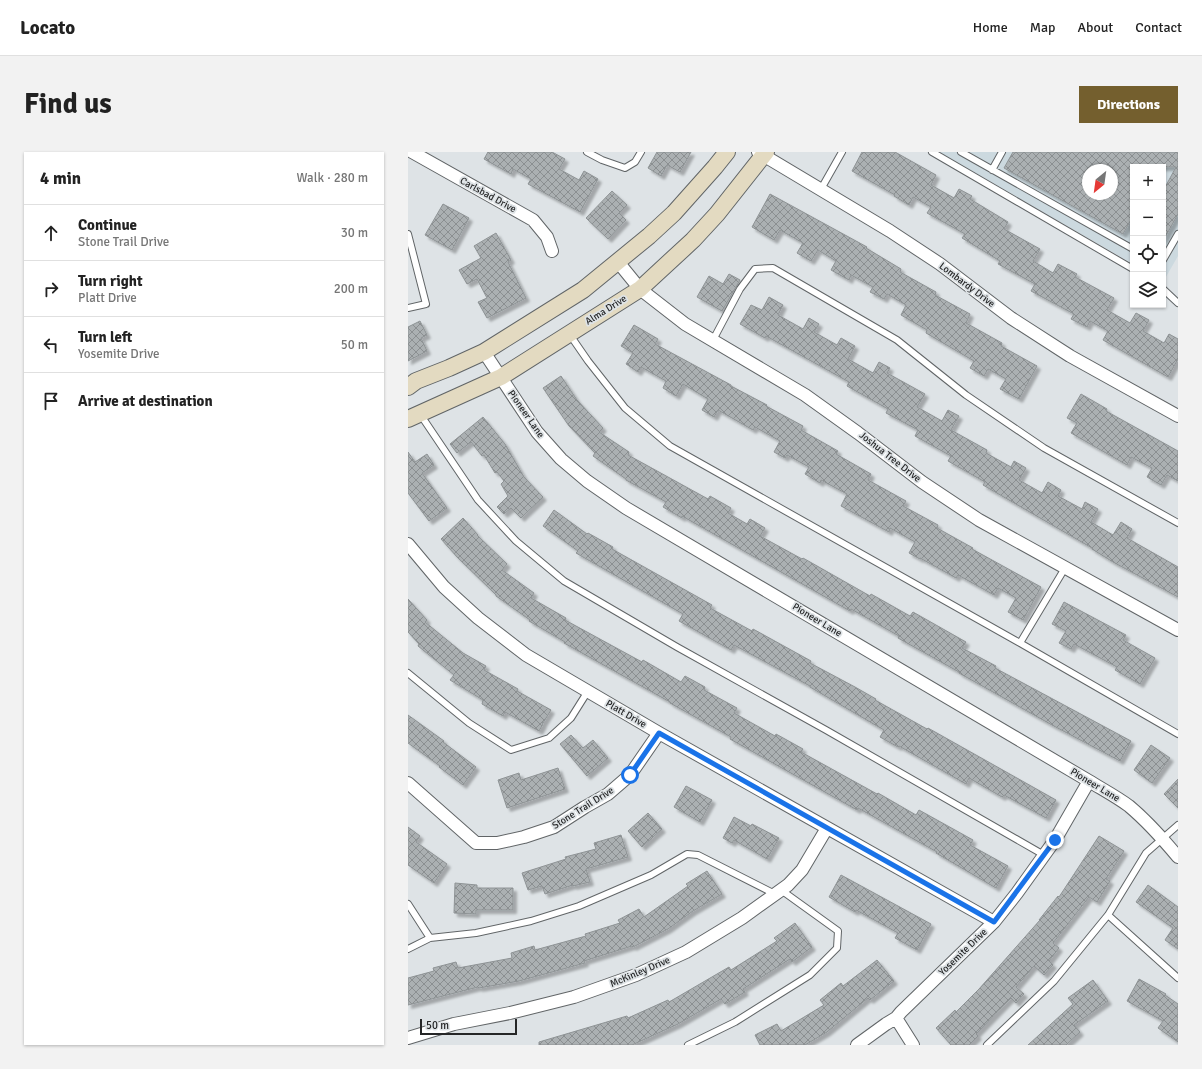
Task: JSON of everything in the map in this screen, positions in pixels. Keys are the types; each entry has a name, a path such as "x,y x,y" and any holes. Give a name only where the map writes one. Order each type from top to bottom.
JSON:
{"main road":[{"path":"408,386 416,381 484,352 583,290 649,236 674,213 727,152"},
{"name":"Alma Drive","path":"414,416 501,377 640,289 671,262 717,214 763,153"}],"street":[{"name":"Carlsbad Drive","path":"412,152 533,220 547,237 552,251"},
{"name":"Lombardy Drive","path":"763,153 890,230 940,264 1011,318 1070,356 1178,416"},
{"name":"Joshua Tree Drive","path":"618,262 640,289 685,324 805,395 922,482 979,520 1178,630"},
{"name":"Pioneer Lane","path":"484,352 537,432 562,459 587,481 646,520 1090,781 1128,805 1151,826 1178,857"},
{"name":"Platt Drive","path":"408,544 444,587 478,618 526,655 659,733 994,922"},
{"name":"Stone Trail Drive","path":"408,783 476,843 497,843 524,837 554,827 608,794 630,775 659,733"},
{"name":"Yosemite Drive","path":"857,1045 896,1018 994,922 1055,840 1090,781"},
{"name":"McKinley Drive","path":"408,1038 454,1024 510,1013 574,997 636,975 686,952 742,918 788,885 802,870 827,828"},
{"path":"896,1018 913,1045"}],"lane":[{"path":"587,152 602,160 625,168 635,162 641,152"},
{"path":"821,189 842,152"},
{"path":"932,152 1130,267"},
{"path":"961,152 1130,246"},
{"path":"992,170 1002,152"},
{"path":"408,234 426,304 408,308"},
{"path":"1166,255 1178,234"},
{"path":"713,340 740,288 755,269 773,268 897,340 966,395 1044,448 1178,523"},
{"path":"1166,292 1178,303"},
{"path":"569,334 625,408 670,446 1020,643 1178,734"},
{"path":"414,416 478,500 516,541 564,581 677,647 833,734 1044,855"},
{"path":"1020,643 1065,568"},
{"path":"408,674 470,723 511,750 549,738 571,718 588,691"},
{"path":"987,1045 1054,980 1108,916 1146,853 1178,825"},
{"path":"408,949 430,938 476,933 531,921 579,906 651,875 687,854 698,855 778,892 838,932 837,948 810,975 735,1022 688,1045"},
{"path":"408,904 430,938"},
{"path":"1108,916 1178,978"}],"shaded area":[{"path":"939,152 1178,152 1178,256 1166,277 1166,164 1130,164 1130,262"}],"building":[{"path":"488,152 552,152 565,159 559,169 579,180 584,171 598,179 580,212 528,184 531,179 513,169 511,174 484,159"},
{"path":"657,152 691,152 680,172 667,165 661,176 648,168"},
{"path":"862,152 895,152 936,175 931,185 954,198 959,189 972,196 970,199 1008,222 1004,229 1040,249 1033,261 1053,273 1058,264 1077,274 1075,277 1114,298 1107,310 1130,323 1136,313 1149,320 1143,331 1164,343 1169,334 1178,339 1178,359 1168,377 1103,340 1108,331 1090,321 1087,327 1071,319 1074,314 1031,291 1035,284 998,264 1000,261 962,238 965,234 927,213 931,207 913,197 909,205 894,196 895,195 852,171"},
{"path":"1013,152 1178,152 1178,214 1166,236 1166,185 1176,167 1166,167 1166,164 1130,164 1130,221 1123,234 1004,168"},
{"path":"612,191 627,205 619,213 626,220 608,239 586,218"},
{"path":"770,194 867,247 866,248 901,269 900,272 936,292 935,295 970,314 966,323 1002,343 1001,346 1037,366 1019,399 1000,389 1006,379 988,369 984,376 970,368 974,361 926,333 927,330 901,315 906,305 887,294 884,299 870,292 873,287 851,275 849,280 831,270 836,261 818,250 811,261 797,253 803,243 780,230 774,240 752,227"},
{"path":"443,204 469,218 452,250 425,235"},
{"path":"496,233 511,260 508,262 526,298 487,318 478,302 487,298 477,279 467,284 459,270 481,258 474,246"},
{"path":"729,274 740,280 722,311 697,297 709,276 723,284"},
{"path":"769,297 783,305 778,315 803,329 809,318 819,324 814,332 837,345 841,338 855,346 848,359 873,373 879,362 890,368 887,373 925,394 917,407 942,421 948,410 959,416 951,430 987,450 986,453 1011,467 1014,461 1026,468 1019,480 1042,493 1048,482 1061,490 1058,496 1082,509 1085,502 1098,509 1091,522 1113,535 1121,522 1132,529 1127,538 1178,567 1178,597 1113,562 1092,548 983,485 985,482 948,461 951,456 915,436 918,430 886,413 888,409 847,386 849,382 766,336 765,338 740,324 751,305 762,310"},
{"path":"420,321 427,335 421,338 427,351 408,361 408,327"},
{"path":"634,325 658,339 655,344 803,426 801,430 838,451 836,454 871,474 868,480 906,501 903,506 938,525 937,528 1041,587 1023,620 1008,612 1016,598 998,588 994,595 958,575 956,578 909,553 915,542 890,528 889,532 841,506 847,494 821,480 820,483 805,474 809,467 787,455 785,458 774,452 780,441 755,427 753,430 718,410 714,417 702,410 708,399 683,384 676,396 663,388 666,381 641,367 638,372 626,364 633,353 621,346"},
{"path":"561,376 577,400 603,428 599,432 629,452 628,455 708,499 710,496 731,508 728,513 747,524 750,519 765,528 760,536 910,616 913,612 966,642 962,648 996,666 995,668 1131,741 1120,761 959,673 898,638 899,636 851,609 850,611 682,516 682,518 663,507 666,502 626,480 593,456 595,453 569,426 543,388"},
{"path":"1081,394 1107,409 1106,411 1178,451 1178,481 1167,475 1161,485 1147,477 1152,468 1131,457 1127,465 1071,433 1077,423 1067,418"},
{"path":"483,417 505,444 524,477 543,497 521,518 511,508 504,514 497,507 508,496 501,484 504,481 497,472 495,473 484,455 482,456 471,442 457,453 450,444"},
{"path":"408,452 415,462 427,454 434,465 422,473 447,508 429,521 408,493"},
{"path":"554,510 587,534 588,533 613,547 612,549 712,605 710,608 752,631 753,629 811,661 810,663 876,699 875,700 1056,800 1046,818 1004,795 1002,797 969,778 966,784 899,746 898,747 880,737 884,730 810,686 734,645 731,650 679,621 683,614 576,553 578,551 543,526"},
{"path":"463,518 477,535 507,564 502,570 534,593 531,598 566,618 565,620 642,662 643,660 681,682 685,676 705,687 704,690 737,708 734,713 775,736 776,734 803,749 801,752 877,794 878,793 916,815 919,810 973,840 970,845 1008,866 996,888 936,853 937,852 858,808 857,810 730,739 731,737 564,643 565,642 529,621 530,620 496,596 441,539"},
{"path":"408,599 427,620 425,622 463,653 486,666 484,670 551,710 543,723 542,722 543,724 539,731 505,712 503,716 482,704 483,700 450,680 454,675 418,646 419,644 408,632"},
{"path":"1064,602 1126,635 1123,640 1155,658 1140,684 1115,670 1117,667 1074,644 1071,649 1059,643 1066,631 1052,624"},
{"path":"408,715 444,741 443,742 476,767 463,785 408,743"},
{"path":"571,735 583,748 593,740 608,758 587,776 560,744"},
{"path":"1151,745 1170,758 1152,783 1134,770"},
{"path":"558,768 565,789 507,808 498,780 519,773 521,780"},
{"path":"1178,779 1178,808 1164,794"},
{"path":"686,786 712,800 700,822 674,807"},
{"path":"648,813 662,829 642,847 628,831"},
{"path":"734,817 751,826 752,824 779,838 767,859 734,840 732,843 723,838"},
{"path":"408,827 420,836 416,842 447,864 434,883 408,865"},
{"path":"621,835 628,857 586,869 590,882 573,885 545,894 542,886 528,890 522,873 566,859 565,857 596,849 594,843"},
{"path":"1099,836 1124,851 1106,879 1110,881 1097,902 1089,897 1053,943 1059,948 1049,961 1053,965 1044,975 1034,966 1016,987 1024,994 1016,1003 1011,998 976,1034 978,1036 969,1045 951,1045 936,1028 955,1010 956,1012 979,989 1040,920 1058,896 1059,897"},
{"path":"707,871 722,894 693,911 668,929 633,947 632,946 584,961 585,963 519,981 478,987 408,1005 408,978 434,971 433,968 456,962 458,968 512,958 511,953 534,946 535,950 586,936 585,934 620,923 618,920 639,909 644,917 688,886 686,884"},
{"path":"841,875 931,924 917,950 895,938 898,933 856,910 855,912 829,897"},
{"path":"455,883 477,885 477,888 513,888 513,910 476,910 476,914 454,913"},
{"path":"1148,885 1178,907 1178,949 1165,940 1173,928 1136,902"},
{"path":"795,923 812,947 792,962 790,959 743,989 745,992 725,1004 721,999 678,1024 632,1045 539,1045 539,1042 627,1016 628,1018 668,1000 669,1002 729,967 731,970 777,941 774,938"},
{"path":"877,960 894,981 870,1000 868,998 827,1032 805,1045 760,1045 755,1035 777,1024 781,1031 824,1005 820,1000 841,983 843,986"},
{"path":"1139,979 1166,994 1165,995 1178,1004 1178,1042 1158,1028 1163,1021 1127,1001"},
{"path":"1093,980 1108,1001 1074,1025 1080,1032 1066,1045 1028,1045 1073,1004 1068,998"}],"route":[{"path":"630,775 659,733 994,922 1055,840"}]}
